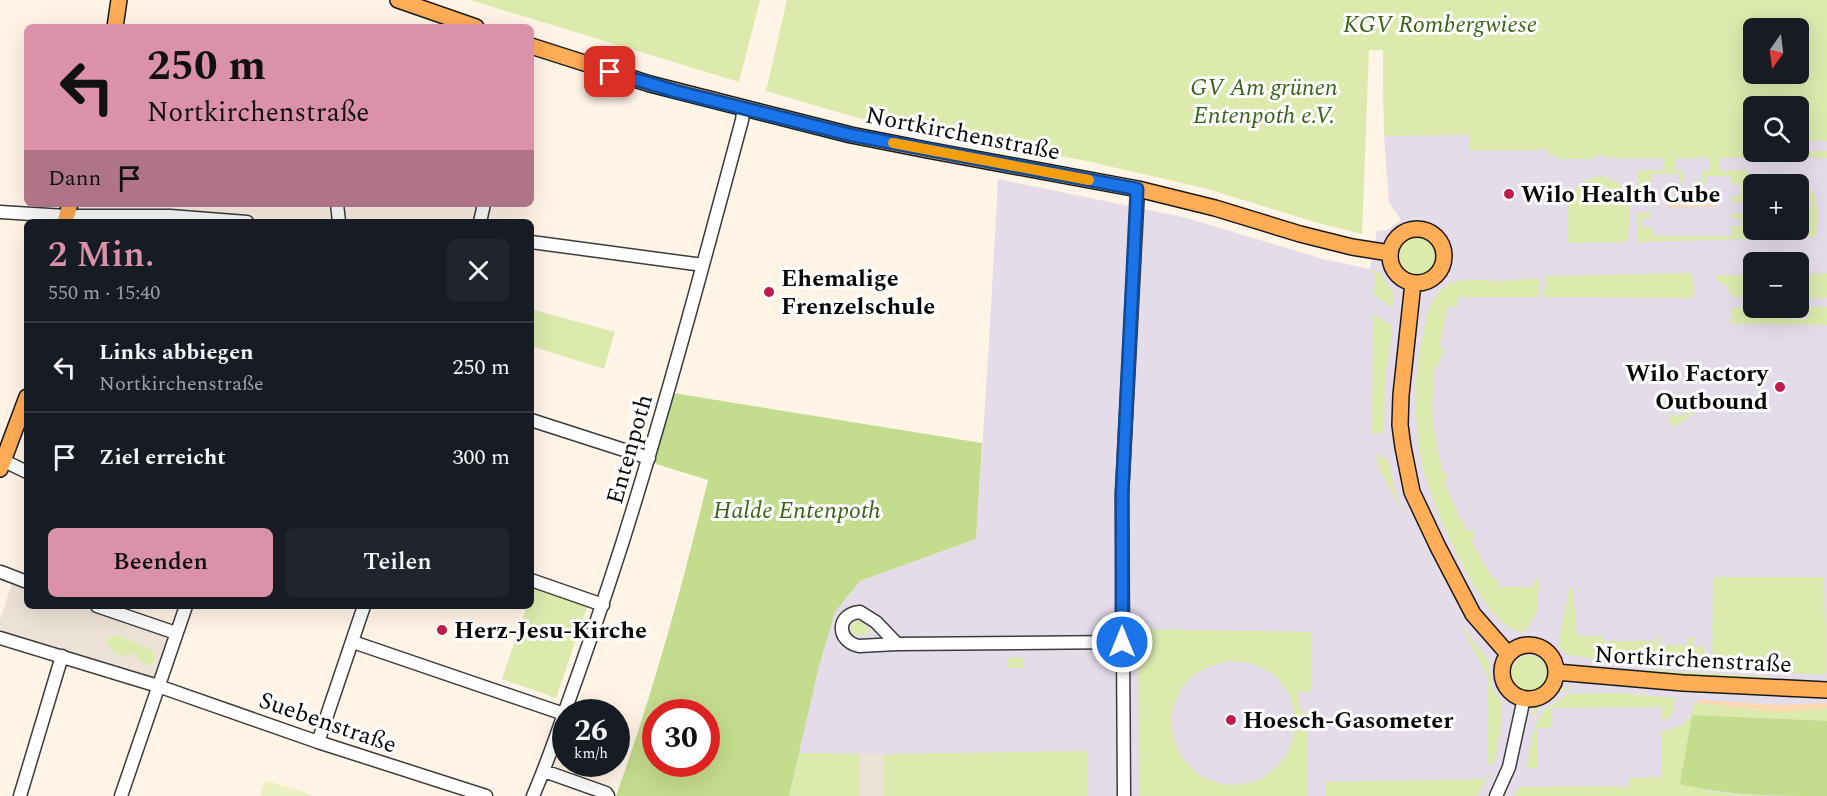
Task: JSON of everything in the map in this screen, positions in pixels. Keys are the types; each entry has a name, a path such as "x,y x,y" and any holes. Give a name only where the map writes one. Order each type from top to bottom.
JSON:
{"main road":[{"path":"115,24 119,0"},
{"path":"398,0 467,24"},
{"name":"Nortkirchenstraße","path":"534,47 650,84 862,137 1137,189 1215,208 1300,234 1352,247 1390,253"},
{"path":"1412,229 1426,230 1438,238 1442,244 1444,258 1440,272 1428,281 1413,283 1399,277 1394,271 1390,253 1399,236 1412,229"},
{"path":"1413,283 1400,415 1403,447 1412,492 1473,614 1508,654"},
{"path":"1,463 24,405"},
{"path":"1531,644 1546,650 1552,656 1556,672 1551,687 1539,697 1524,698 1510,691 1502,677 1502,669 1508,654 1514,648 1531,644"},
{"name":"Nortkirchenstraße","path":"1556,672 1683,683 1827,690"}],"street":[{"name":"Entenpoth","path":"569,699 603,605 649,458 703,266 744,107"},
{"path":"1124,796 1122,494 1137,189"},
{"path":"0,212 67,214 169,210 189,219"},
{"path":"534,242 703,266"},
{"path":"534,421 649,458"},
{"path":"1,463 24,471"},
{"path":"1,572 24,581"},
{"path":"534,581 603,605"},
{"path":"106,609 176,633"},
{"path":"121,796 185,609"},
{"path":"318,742 363,609"},
{"name":"Suebenstraße","path":"0,638 158,686 318,742 486,796"},
{"path":"353,642 552,710"},
{"path":"897,644 1122,642"},
{"path":"20,796 62,656"},
{"path":"1496,796 1509,767 1524,698"},
{"name":"Entenpoth","path":"533,796 552,748"},
{"path":"544,771 606,793 608,796"}],"shaded area":[{"path":"1637,45 1743,48 1743,84 1809,84 1809,49 1827,49 1827,796 789,796 820,657 835,612 860,581 976,539 998,179 1183,217 1323,259 1370,269 1377,231 1387,230 1401,220 1389,203 1384,136 1383,50"},
{"path":"13,580 24,584 24,609 96,609 170,635 153,681 0,634 0,620","holes":["111,636 121,636 154,651 155,661 149,666 134,653 122,657 118,655 113,652 111,646 107,646 106,641"]},
{"path":"859,754 884,754 884,796 859,796"}],"green space":[{"path":"470,0 760,0 739,82"},
{"name":"GV Am grünen Entenpoth e.V.","path":"787,0 1827,0 1827,141 1809,141 1809,96 1743,96 1743,158 1719,158 1719,171 1747,170 1747,174 1743,174 1743,202 1732,202 1732,196 1740,196 1741,184 1732,184 1732,176 1706,176 1706,184 1701,184 1701,171 1710,171 1709,158 1675,158 1675,171 1683,171 1683,183 1679,183 1679,174 1652,174 1651,183 1643,183 1643,196 1652,197 1652,200 1638,200 1638,170 1664,170 1664,158 1605,158 1604,155 1595,156 1595,159 1557,159 1557,156 1550,156 1550,150 1470,150 1469,135 1384,136 1383,50 1369,50 1362,234 1207,189 1087,161 865,120 766,91"},
{"path":"1827,151 1827,158 1809,157 1809,152"},
{"path":"1601,176 1621,185 1626,192 1629,210 1628,242 1568,243 1568,210 1573,192 1579,185"},
{"path":"1809,187 1817,209 1816,237 1809,237 1809,210 1812,203 1809,198"},
{"path":"1638,213 1652,213 1652,218 1642,218 1642,227 1653,228 1653,236 1731,236 1731,227 1742,226 1742,218 1732,218 1732,213 1743,213 1743,239 1638,242"},
{"path":"1417,238 1430,244 1436,257 1430,270 1417,276 1404,270 1398,257 1404,244"},
{"path":"1370,269 1380,273 1393,292 1393,308 1374,295 1375,275"},
{"path":"1692,273 1694,298 1544,297 1545,276"},
{"path":"1827,273 1827,298 1809,298 1809,274"},
{"path":"1715,275 1743,275 1743,298 1733,297 1727,287 1718,281"},
{"path":"1539,278 1540,297 1458,297 1457,306 1448,307 1439,347 1444,347 1443,356 1439,356 1439,365 1435,366 1432,405 1442,472 1447,472 1445,483 1461,521 1464,521 1465,530 1474,530 1474,539 1471,540 1492,578 1497,578 1498,587 1534,587 1535,579 1539,578 1537,611 1525,632 1510,627 1494,614 1464,569 1451,543 1424,473 1416,422 1416,384 1428,313 1433,300 1442,289 1449,284 1461,281"},
{"path":"1809,306 1827,307 1827,325 1731,324 1732,309 1736,307 1743,307 1743,318 1808,319"},
{"path":"534,310 615,332 604,369 534,347"},
{"path":"1373,314 1392,325 1385,375 1384,433 1372,434"},
{"name":"Halde Entenpoth","path":"673,393 982,443 976,539 860,581 835,612 819,666 789,796 616,796 622,777 630,777 630,754 642,718 642,777 720,777 720,699 648,699 688,560 708,480 653,463"},
{"path":"1689,406 1696,406 1694,412 1673,427 1670,423 1670,415 1688,415"},
{"path":"1376,455 1388,459 1395,491 1405,516 1379,469"},
{"path":"1713,577 1824,577 1826,675 1721,669 1721,655 1712,654"},
{"path":"534,588 587,607 556,698 502,679 526,609 534,609"},
{"path":"1569,588 1573,588 1576,631 1582,636 1604,636 1604,641 1655,641 1655,636 1660,636 1660,645 1687,645 1688,637 1693,637 1693,646 1705,647 1705,660 1715,661 1716,669 1649,666 1568,655 1559,648"},
{"path":"862,621 870,634 857,635 851,632 850,627 853,622"},
{"path":"1460,625 1489,661 1492,687 1501,701 1502,718 1494,764 1487,764 1487,675"},
{"path":"1138,629 1311,632 1312,691 1298,692 1299,709 1308,713 1308,796 1139,796","holes":["1231,661 1249,663 1268,671 1282,683 1291,699 1295,716 1294,735 1287,752 1276,767 1256,781 1233,785 1208,779 1190,767 1179,752 1172,729 1174,706 1184,685 1202,670"]},
{"path":"111,636 121,636 154,651 155,661 148,666 113,652 110,646 107,646 106,641"},
{"path":"1529,655 1542,660 1547,673 1542,686 1529,691 1516,686 1511,673 1516,660"},
{"path":"1007,658 1024,658 1024,668 1007,668"},
{"path":"1653,670 1769,677 1769,681 1642,673"},
{"path":"1570,686 1570,689 1560,692 1544,703 1534,716 1531,715 1533,710 1547,697"},
{"path":"1619,693 1675,698 1673,712 1669,718 1662,720 1661,707 1552,708 1552,728 1537,728 1537,768 1526,768 1535,730 1544,710 1568,694"},
{"path":"1694,703 1783,712 1827,708 1827,721 1692,715 1706,791 1768,796 1514,796 1519,787 1629,787 1630,778 1662,777 1662,731 1684,723 1693,710"},
{"path":"1692,715 1827,721 1827,796 1735,793 1680,784"},
{"path":"1087,751 1088,796 789,796 799,753"},
{"path":"1487,773 1490,773 1477,796 1325,796 1325,782 1486,779"},
{"path":"265,780 310,794 310,796 260,796"}],"sand":[{"path":"1717,203 1717,206 1667,207 1668,204"},
{"path":"1698,700 1778,705 1827,703 1827,708 1783,712 1697,703"}],"slow traffic":[{"path":"893,143 1089,180"}],"place":[{"name":"Wilo Health Cube","path":"1509,194"},
{"name":"Ehemalige Frenzelschule","path":"769,292"},
{"name":"Wilo Factory Outbound","path":"1780,387"},
{"name":"Herz-Jesu-Kirche","path":"442,630"},
{"name":"Hoesch-Gasometer","path":"1231,720"}],"route":[{"path":"610,72 675,91 851,135 1137,189 1122,494 1122,642"}],"park label":[{"name":"KGV Rombergwiese","path":"1440,24"}]}
